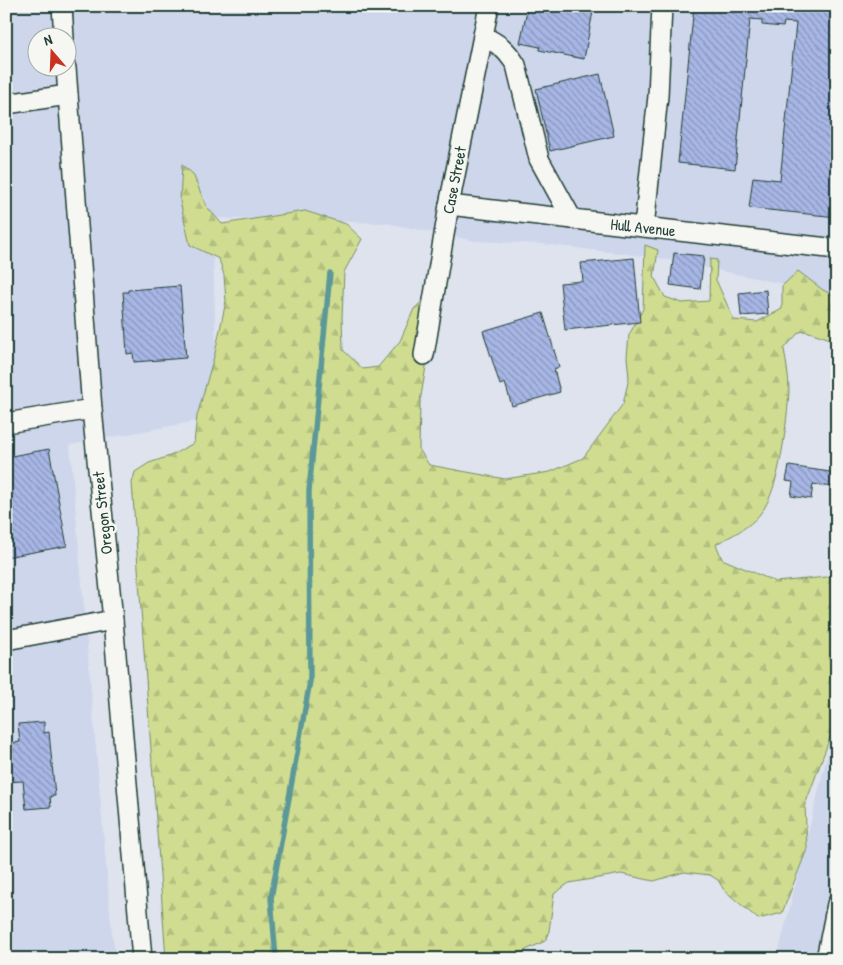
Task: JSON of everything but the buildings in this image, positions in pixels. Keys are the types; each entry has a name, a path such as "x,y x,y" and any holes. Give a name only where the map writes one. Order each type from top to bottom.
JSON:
{"street":[{"path":"62,6 63,28"},
{"name":"Case Street","path":"424,355 449,205 490,6"},
{"path":"644,227 658,96 662,6"},
{"path":"483,36 500,44 516,64 539,159 572,219"},
{"name":"Oregon Street","path":"67,78 92,409 113,620 142,959"},
{"path":"6,104 68,95"},
{"name":"Hull Avenue","path":"449,205 837,248"},
{"path":"837,248 837,253"},
{"path":"6,424 92,409"},
{"path":"6,640 113,620"},
{"path":"826,959 837,904"}],"shaded area":[{"path":"6,6 837,6 837,295 659,258 542,244 475,241 386,223 212,218 218,417 70,445 112,935 117,959 6,959"},
{"path":"837,716 837,959 777,959"}],"green space":[{"path":"182,165 193,174 206,206 222,224 305,211 346,224 362,239 344,272 342,317 343,350 363,369 378,367 400,341 414,309 426,298 436,307 420,402 419,449 429,465 505,479 550,472 583,458 623,404 629,378 627,357 629,335 643,309 645,245 658,250 654,277 665,297 682,303 709,301 710,259 717,260 716,280 734,320 757,322 782,309 782,286 798,271 823,290 837,297 837,341 806,331 799,332 784,349 789,386 786,420 777,473 767,503 751,523 716,544 722,559 776,582 837,576 837,712 832,732 805,805 807,849 782,913 758,919 724,890 718,880 710,875 684,872 654,881 621,874 569,883 554,894 549,931 545,941 507,959 166,959 132,483 135,472 149,463 170,456 194,443 197,416 215,353 226,301 224,275 219,259 190,245 180,201"}],"waterway":[{"path":"276,959 271,898 310,681 309,491 330,273"}]}
